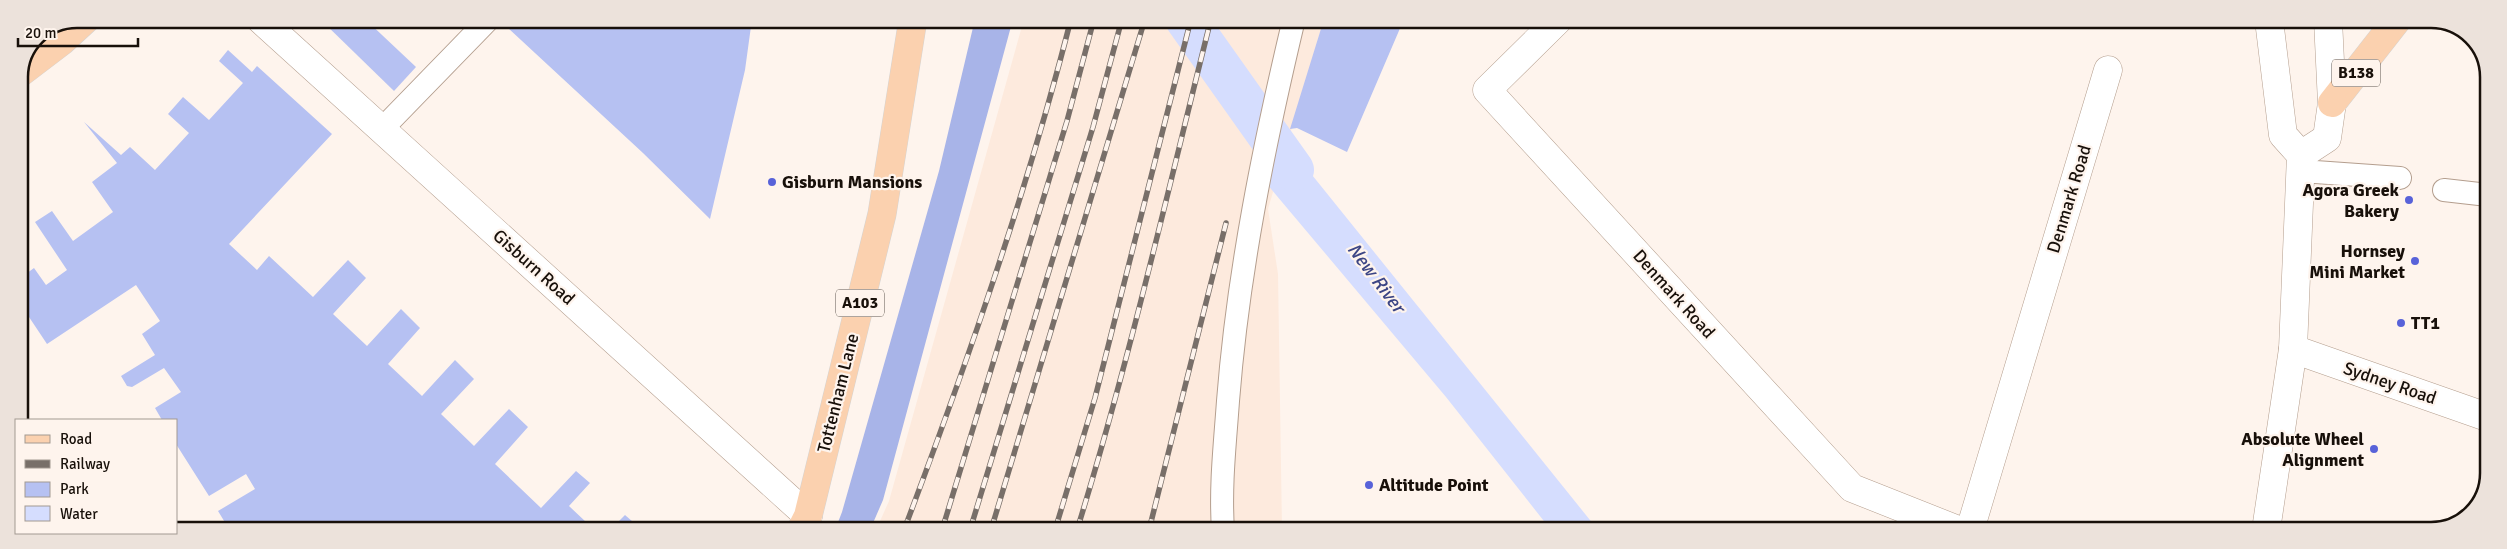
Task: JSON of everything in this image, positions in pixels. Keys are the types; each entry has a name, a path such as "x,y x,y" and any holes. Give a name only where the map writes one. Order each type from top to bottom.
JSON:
{"main road":[{"path":"28,67 76,28"},
{"name":"Tottenham Lane","path":"805,522 882,214 912,28"},
{"name":"B138","path":"2332,103 2391,28"}],"street":[{"name":"Gisburn Road","path":"270,28 382,129 804,522"},
{"name":"Denmark Road","path":"1550,28 1487,90 1852,488 1938,522"},
{"path":"2267,522 2293,349 2301,163 2282,135 2270,28"},
{"name":"B138","path":"2301,163 2327,138 2332,103 2328,28"},
{"name":"Denmark Road","path":"1972,522 2108,70"},
{"name":"Sydney Road","path":"2293,349 2480,414"}],"lane":[{"path":"382,129 480,28"},
{"path":"1222,522 1220,494 1234,324 1275,101 1292,28"},
{"path":"2301,163 2400,178"},
{"path":"2444,190 2479,194"}],"shaded area":[{"path":"973,28 1011,28 883,500 873,522 838,522 842,512 939,171"},
{"path":"1021,28 1321,28 1268,209 1278,274 1282,522 880,522 889,501"}],"green space":[{"path":"329,28 375,28 416,67 394,91"},
{"path":"508,28 751,28 745,70 710,219 643,153"},
{"path":"1321,28 1400,28 1347,152 1297,128 1290,129"},
{"path":"228,50 252,72 257,66 332,134 229,244 257,270 269,256 313,297 348,260 366,278 333,314 367,346 401,309 420,328 388,364 422,396 455,360 474,379 441,414 474,446 509,409 528,427 495,464 541,508 576,471 590,483 569,506 586,522 225,522 218,511 255,489 246,474 209,496 178,447 178,419 161,419 155,408 181,392 164,368 132,387 127,386 121,376 155,355 142,334 160,321 136,285 47,344 28,316 28,272 34,268 46,285 67,270 35,222 52,211 73,241 113,212 92,182 117,163 84,122 121,155 130,147 155,170 189,133 168,114 183,97 209,120 243,83 219,61"},
{"path":"625,515 633,522 618,522"}],"water":[{"path":"1271,124 1592,522 1545,522 1446,397 1261,177"}],"waterway":[{"name":"New River","path":"1192,28 1293,170"}],"railway":[{"path":"907,522 995,277 1054,84 1069,28"},
{"path":"944,522 1067,121 1092,28"},
{"path":"972,522 1093,127 1120,28"},
{"path":"993,522 1142,28"},
{"path":"1057,522 1095,398 1189,28"},
{"path":"1079,522 1131,340 1209,28"},
{"path":"1151,522 1226,223"}],"place":[{"name":"Gisburn Mansions","path":"772,182"},
{"name":"Agora Greek Bakery","path":"2409,200"},
{"name":"Hornsey Mini Market","path":"2415,261"},
{"name":"TT1","path":"2401,323"},
{"name":"Absolute Wheel Alignment","path":"2374,449"},
{"name":"Altitude Point","path":"1369,485"}]}
